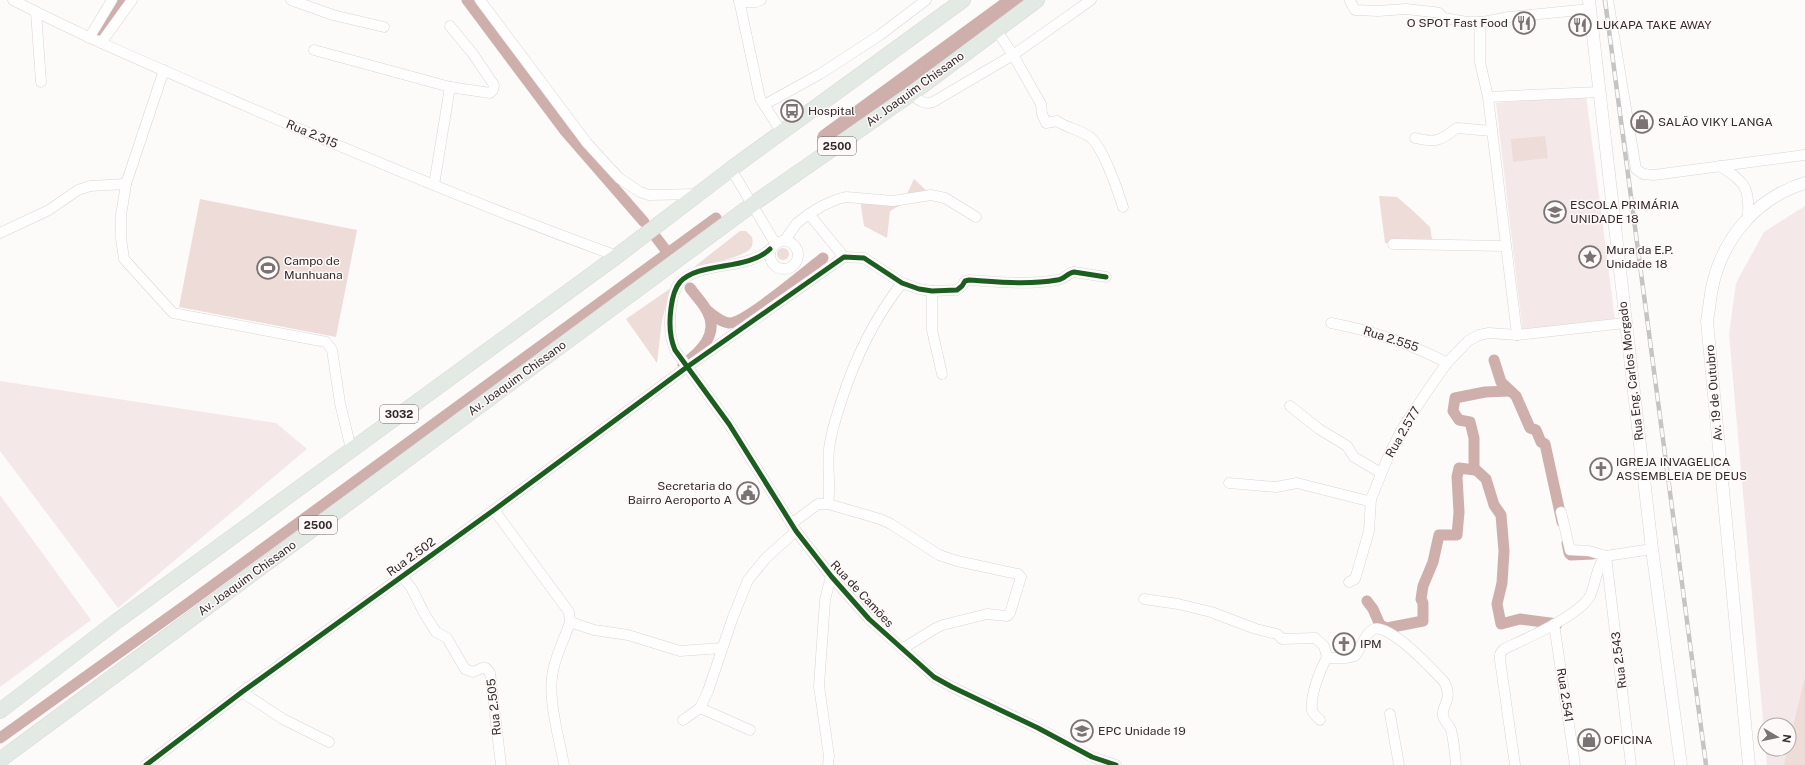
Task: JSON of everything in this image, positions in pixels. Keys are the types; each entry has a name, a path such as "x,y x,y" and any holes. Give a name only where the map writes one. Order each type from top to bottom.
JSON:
{"main road":[{"name":"3032","path":"0,710 117,621 617,256 731,169 963,0"},
{"name":"Av. Joaquim Chissano","path":"0,760 752,204 911,94 996,29 1037,0"}],"street":[{"name":"Rua 2.315","path":"13,0 89,38 290,126 529,224 617,256"},
{"path":"89,38 112,0"},
{"path":"101,43 132,0"},
{"path":"291,0 333,15 384,27"},
{"path":"480,0 587,143 619,178 640,192 649,196 699,194"},
{"path":"761,0 756,2 739,1 760,98 782,133"},
{"path":"764,105 820,74 880,35 926,0"},
{"path":"911,94 921,102 934,102 1013,55 1091,0"},
{"path":"1608,0 1636,169 1643,174 1654,175 1805,155"},
{"path":"1350,1 1355,10 1406,10 1439,13 1442,17 1452,20 1480,22 1589,5"},
{"name":"Rua Eng. Carlos Morgado","path":"1589,5 1652,549 1681,765"},
{"path":"36,12 41,82"},
{"path":"1480,22 1480,62 1488,97 1517,335"},
{"path":"314,50 450,87 487,94 493,90 494,85 473,54 450,26"},
{"path":"996,29 1013,55 1041,104 1042,114 1046,123 1057,121 1068,128 1086,134 1094,140 1115,182 1124,207"},
{"path":"164,70 126,184 121,230 124,259 173,312 326,342 332,350 340,403 352,449"},
{"path":"434,185 450,87"},
{"path":"1488,97 1599,92"},
{"path":"1415,138 1426,141 1441,140 1457,128 1492,131"},
{"path":"1720,166 1739,179 1746,188 1749,200 1748,216"},
{"path":"731,169 752,204 773,246"},
{"name":"Av. 19 de Outubro","path":"1749,765 1707,321 1712,288 1719,262 1734,235 1748,216 1780,194 1805,183"},
{"path":"0,233 49,210 78,190 90,186 126,184"},
{"path":"785,240 790,242 798,251 797,260 792,267 782,269 773,264 769,254 773,246 785,240 798,223 809,214 828,203 846,197 893,201 931,195 945,198 976,216"},
{"path":"809,214 844,257 864,258 902,283 920,289 932,291 956,290 962,286 965,281 969,280 1013,284 1059,280 1069,273 1074,272 1106,277"},
{"path":"1393,244 1506,246"},
{"name":"Rua de Camões","path":"773,246 757,258 701,272 688,277 680,283 672,302 670,337 675,350 729,424 794,528 831,576 869,619 934,676 952,687 1038,728 1092,756 1116,765"},
{"name":"Rua 2.502","path":"146,765 242,692 494,510 687,367 844,257"},
{"path":"828,504 830,486 829,450 832,431 850,373 869,331 886,304 902,283"},
{"path":"932,291 932,330 942,374"},
{"name":"Rua 2.577","path":"1349,582 1355,579 1369,531 1371,500 1381,473 1402,429 1447,363 1468,340 1479,335 1500,332 1517,335 1625,322"},
{"name":"Rua 2.555","path":"1331,323 1392,338 1424,350 1447,363"},
{"path":"1290,406 1319,429 1347,446 1354,457 1381,473"},
{"path":"1229,483 1276,487 1297,483 1368,501 1371,500"},
{"path":"683,720 700,708 748,580 766,558 818,504 828,504 880,519 891,524 939,555 957,561 1018,574 1022,577 1010,613 1007,616 987,614 943,625 902,649"},
{"path":"494,510 569,612 570,622 553,670 552,679 553,703 564,765"},
{"path":"1561,512 1570,550 1589,551 1606,556 1652,549"},
{"path":"1515,765 1500,654 1504,649 1554,624 1584,604 1590,596 1602,561 1606,556"},
{"name":"Rua 2.543","path":"1606,556 1631,765"},
{"name":"Rua 2.505","path":"402,576 412,589 436,632 447,638 465,669 473,672 486,668 490,673 501,765"},
{"path":"828,765 829,756 819,686 826,600 831,576"},
{"path":"1144,599 1178,604 1210,612 1256,629 1278,634 1282,639 1314,638 1324,646 1327,657 1316,683 1313,701 1312,710 1320,720"},
{"path":"570,622 594,630 628,635 680,651 722,648"},
{"name":"Rua 2.541","path":"1554,624 1576,765"},
{"path":"1327,657 1345,658 1356,656 1372,629 1377,628 1389,633 1408,646 1445,683 1448,689 1448,699 1443,718 1451,731 1456,765"},
{"path":"242,692 283,719 328,742"},
{"path":"700,708 750,730"},
{"path":"1390,714 1399,765"}],"shaded area":[{"name":"ESCOLA PRIMÁRIA UNIDADE 18","path":"1586,95 1615,320 1523,334 1496,103"},
{"path":"1545,136 1548,158 1513,162 1511,139"},
{"path":"914,179 933,197 908,201 890,211 887,238 864,226 860,199 906,196"},
{"path":"1379,196 1397,197 1412,210 1430,227 1433,245 1385,243"},
{"name":"Campo de Munhuana","path":"200,199 357,230 336,337 179,307"},
{"path":"1805,206 1805,765 1767,765 1766,757 1797,757 1797,717 1763,717 1729,334 1736,283 1764,232"},
{"path":"740,231 746,231 752,237 752,247 750,249 731,258 694,267"},
{"path":"781,248 785,248 789,254 785,260 781,260 777,256 777,252"},
{"path":"671,288 662,320 657,363 626,319"},
{"path":"0,381 276,423 307,449 118,608 0,451"},
{"path":"0,495 91,620 0,687"},
{"path":"1805,677 1805,765 1784,765 1786,757 1797,757 1797,717 1795,717"}],"waterway":[{"path":"110,12 119,0"},
{"path":"99,30 121,0"},
{"path":"467,0 565,131 644,222"},
{"path":"826,138 1015,0"},
{"path":"0,738 183,607 716,218"},
{"path":"655,236 668,253"},
{"path":"708,311 723,321 729,323 737,321 761,306 823,258"},
{"path":"683,365 696,354 706,342 710,335 711,327 707,311 690,288"},
{"path":"1494,360 1501,382 1516,396 1530,428 1536,430 1541,442 1545,444 1562,522"},
{"path":"1510,391 1485,392 1455,398 1453,411 1459,420 1470,422 1474,438 1474,468 1486,479 1494,505 1501,515 1504,551 1502,583 1497,604 1501,624 1520,619 1557,624 1555,627"},
{"path":"1367,601 1373,609 1380,625 1387,628 1423,621 1423,603 1421,599 1423,586 1433,562 1439,535 1457,535 1459,512 1457,477 1459,468 1475,470"},
{"path":"1567,543 1569,553 1571,555 1593,554"}],"railway":[{"path":"1605,0 1706,765"}],"cycle path":[{"path":"770,249 760,256 737,264 699,271 689,275 680,282 676,288 673,298 670,314 670,329 675,350 729,424 796,531 831,576 869,619 934,677 1038,728 1092,757 1116,765"},
{"path":"146,765 242,692 494,510 687,367 844,257 864,258 902,283 919,289 932,291 957,290 965,281 969,280 1013,283 1046,282 1059,280 1074,272 1106,277"}],"place":[{"name":"O SPOT Fast Food","path":"1524,23"},
{"name":"LUKAPA TAKE AWAY","path":"1580,25"},
{"name":"Hospital","path":"792,111"},
{"name":"SALÃO VIKY LANGA","path":"1642,122"},
{"name":"ESCOLA PRIMÁRIA UNIDADE 18","path":"1555,212"},
{"name":"Mura da E.P. Unidade 18","path":"1590,257"},
{"name":"Campo de Munhuana","path":"268,268"},
{"name":"IGREJA INVAGELICA ASSEMBLEIA DE DEUS","path":"1601,469"},
{"name":"Secretaria do Bairro Aeroporto A","path":"748,493"},
{"name":"IPM","path":"1344,644"},
{"name":"EPC Unidade 19","path":"1082,731"},
{"name":"OFICINA","path":"1589,740"}]}
